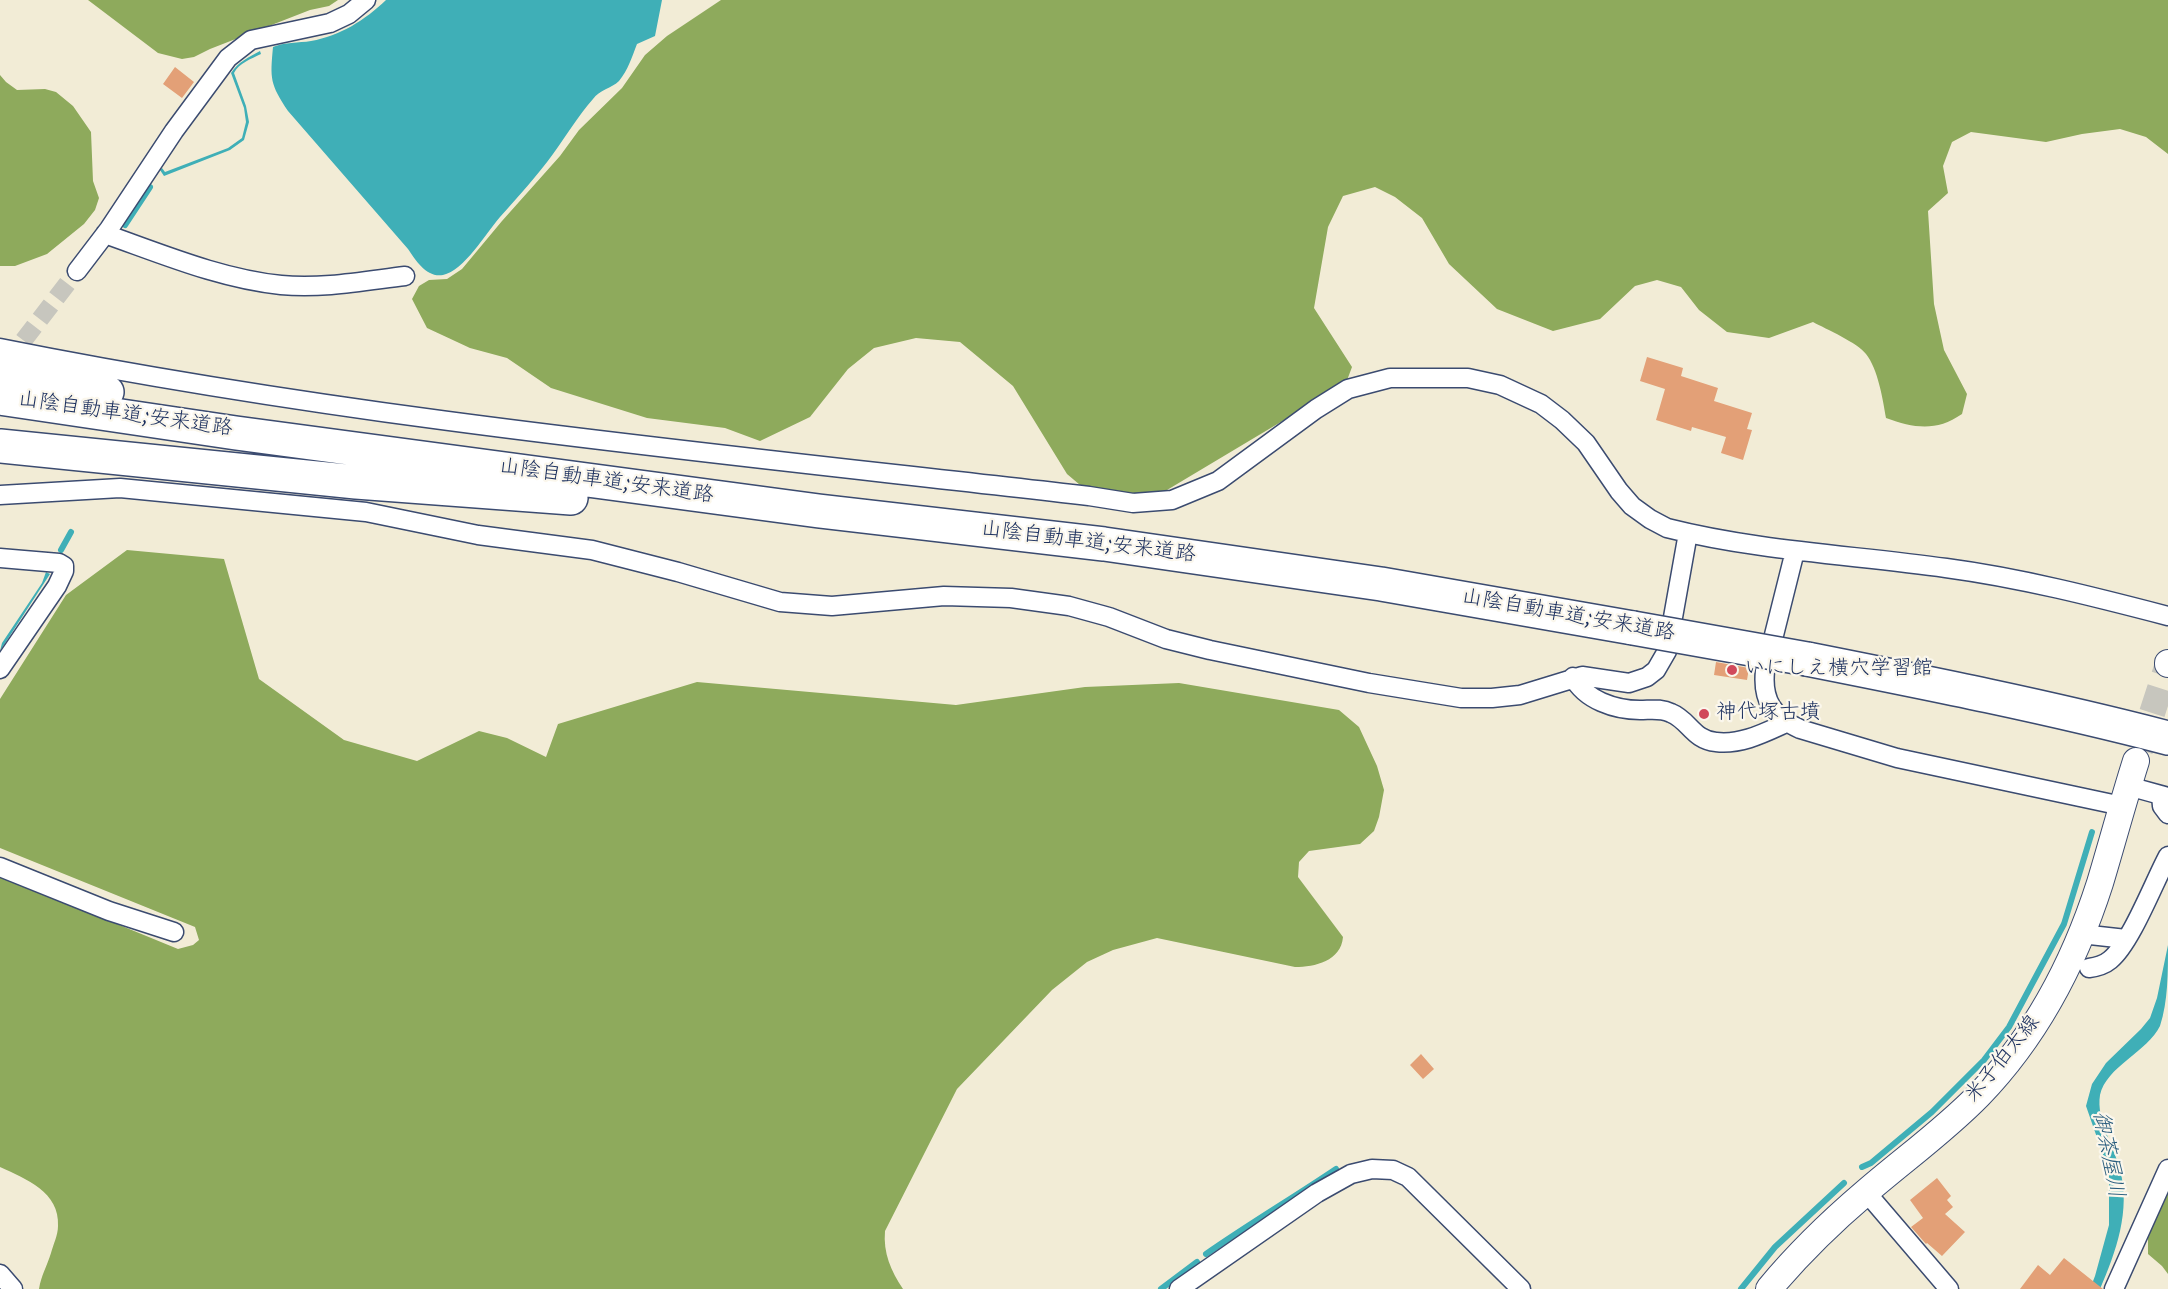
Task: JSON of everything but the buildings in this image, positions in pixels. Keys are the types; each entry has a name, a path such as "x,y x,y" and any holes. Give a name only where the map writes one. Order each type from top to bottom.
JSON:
{"highway":[{"path":"0,372 540,466 618,485"},
{"name":"山陰自動車道;安来道路","path":"0,398 618,485 1104,544 1381,584 1807,659 1948,687 2168,738"},
{"path":"0,446 379,484 537,496 819,511"}],"main road":[{"name":"米子伯太線","path":"1769,1289 1788,1265 1815,1239 1866,1192 1936,1136 1979,1095 2003,1067 2043,1012 2081,934 2099,884 2136,762"}],"street":[{"path":"77,271 105,234 174,131 228,58 251,40 330,23 349,14 366,0"},
{"path":"105,234 236,278 282,285 343,284 405,276"},
{"path":"0,348 96,367 327,405 1133,503 1172,500 1218,481 1316,409 1348,389 1390,378 1468,378 1500,385 1541,404 1586,443 1632,506 1667,528 1795,551 1947,568 2069,590 2168,616"},
{"path":"0,495 120,488 366,512 478,535 592,550 780,602 832,606 944,596 1011,598 1069,606 1109,617 1166,639 1210,650 1369,683 1461,698 1520,695 1573,677 1591,676 1629,683 1647,677 1656,670 1667,651 1688,533"},
{"path":"1795,551 1765,670 1764,684 1766,696 1773,710 1786,723 1897,758 2125,796 2164,796 2162,806 2168,814"},
{"path":"0,558 59,562 64,566 57,586 0,669"},
{"path":"1573,677 1578,687 1601,702 1638,710 1661,709 1672,712 1681,717 1695,734 1715,742 1743,741 1786,723"},
{"path":"2089,968 2108,962 2120,949 2168,856"},
{"path":"0,867 109,911 174,932"},
{"path":"2081,934 2126,939"},
{"path":"1179,1289 1317,1193 1351,1174 1372,1169 1393,1170 1408,1177 1521,1289"},
{"path":"2114,1289 2168,1170"},
{"path":"1866,1192 1949,1289"},
{"path":"0,1274 13,1289"}],"green space":[{"path":"88,0 338,0 329,6 310,10 194,57 182,59 158,53"},
{"path":"721,0 2168,0 2168,154 2146,137 2120,129 2046,142 1971,132 1952,142 1943,166 1948,193 1928,211 1934,304 1944,350 1967,394 1962,414 1934,426 1915,426 1886,418 1877,376 1866,354 1849,341 1813,322 1769,338 1727,332 1699,310 1681,287 1657,280 1635,286 1600,319 1553,331 1497,309 1449,264 1422,218 1395,197 1375,187 1343,196 1328,227 1314,308 1352,367 1346,383 1162,493 1128,497 1080,485 1067,474 1013,386 960,342 916,338 874,348 848,369 810,417 760,441 725,428 647,418 551,388 507,358 470,348 427,328 412,299 419,286 429,280 447,279 462,269 560,156 579,130 622,88 645,55 667,36"},
{"path":"0,75 17,90 45,89 56,92 73,106 91,132 93,181 99,198 95,210 84,224 47,254 15,266 0,266"},
{"path":"127,550 224,559 259,679 344,740 417,761 479,731 507,738 546,757 558,724 697,682 956,705 1085,687 1179,683 1339,710 1359,727 1377,766 1384,790 1379,817 1374,831 1360,844 1309,851 1299,862 1298,877 1343,937 1337,952 1326,961 1311,966 1295,967 1157,938 1113,950 1087,962 1052,990 957,1089 885,1231 885,1247 889,1261 903,1289 39,1289 57,1233 57,1214 53,1204 40,1188 0,1167 0,876 178,949 193,945 199,940 195,927 0,848 0,699 66,595"},
{"path":"2168,1191 2168,1274 2148,1254 2148,1234"}],"water":[{"path":"386,0 662,0 655,36 637,44 619,81 596,96 582,112 553,154 467,259 451,272 443,275 432,274 418,263 288,111 273,81 273,47 322,39 342,31 370,14"},
{"path":"260,51 261,54 242,64 234,73 246,106 249,122 244,140 230,150 164,176 160,170 162,168 165,172 228,148 242,138 246,122 244,108 231,73 240,63"},
{"path":"46,572 50,574 0,651 2,643 42,583"},
{"name":"御茶屋川","path":"2168,945 2166,997 2160,1026 2146,1043 2110,1076 2100,1095 2101,1114 2120,1170 2124,1200 2116,1246 2100,1289 2090,1289 2109,1225 2109,1172 2086,1106 2092,1084 2106,1063 2150,1018 2157,998"}],"waterway":[{"path":"125,225 150,187"},
{"path":"61,550 71,532"},
{"path":"1862,1167 1871,1163 1932,1112 1984,1060 2009,1027 2064,924 2092,832"},
{"path":"1206,1254 1336,1169"},
{"path":"1741,1289 1775,1247 1844,1183"},
{"path":"1161,1289 1197,1262"}],"tunnel":[{"path":"7,362 77,271"},
{"path":"2140,750 2168,664"}],"place":[{"name":"いにしえ横穴学習館","path":"1732,670"},
{"name":"神代塚古墳","path":"1704,714"}]}
